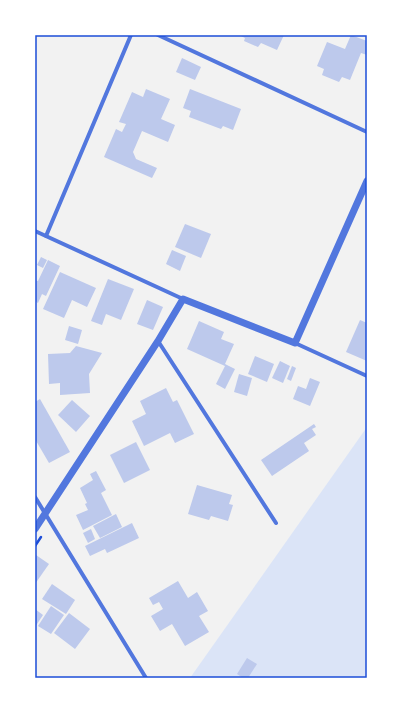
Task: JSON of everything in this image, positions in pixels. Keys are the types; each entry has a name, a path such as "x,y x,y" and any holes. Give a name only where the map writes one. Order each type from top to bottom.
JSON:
{"street":[{"path":"46,236 131,35"},
{"path":"158,35 367,132"},
{"path":"295,343 367,181"},
{"path":"35,231 183,299 295,343 367,376"},
{"path":"35,529 158,341 183,299"},
{"path":"158,341 276,523"},
{"path":"35,497 146,678"}],"path":[{"path":"35,546 41,538"}],"shaded area":[{"path":"367,427 367,678 190,678"}],"building":[{"path":"239,35 284,35 277,50 261,43 258,47 244,41 245,38"},
{"path":"351,35 367,41 367,55 361,53 350,80 342,77 339,82 322,75 324,69 317,66 327,42 345,49"},
{"path":"182,58 201,67 195,80 176,72"},
{"path":"146,89 170,99 161,119 175,125 168,142 142,131 133,152 136,159 157,168 152,178 104,157 116,129 122,132 126,124 119,122 132,92 143,97"},
{"path":"190,89 241,109 233,130 223,126 221,129 189,117 191,111 183,108"},
{"path":"185,224 211,234 201,258 175,247"},
{"path":"172,250 186,256 180,271 166,264"},
{"path":"41,257 47,260 43,268 37,265"},
{"path":"48,260 60,266 46,296 42,294 38,303 35,301 35,280 38,281"},
{"path":"60,272 96,288 87,307 72,300 64,318 43,309"},
{"path":"108,279 134,289 121,320 106,314 102,325 91,321"},
{"path":"147,300 163,307 153,330 137,324"},
{"path":"360,320 367,323 367,361 346,352"},
{"path":"199,321 224,332 221,339 234,344 225,364 235,369 225,389 216,384 225,366 187,349"},
{"path":"69,326 82,330 78,344 65,340"},
{"path":"76,346 102,353 89,374 90,393 60,395 60,383 49,384 48,354 70,353"},
{"path":"255,356 274,364 267,382 248,374"},
{"path":"280,361 290,366 283,383 272,378"},
{"path":"292,366 296,368 291,381 287,379"},
{"path":"239,374 252,378 247,396 234,392"},
{"path":"310,378 320,382 310,406 293,399 298,386 306,389"},
{"path":"166,388 173,402 177,400 194,434 175,443 170,433 144,446 132,421 146,414 140,401"},
{"path":"40,399 70,452 49,463 35,439 35,402"},
{"path":"72,400 90,416 76,432 58,415"},
{"path":"314,424 316,427 312,429 316,435 304,443 309,451 272,476 261,460"},
{"path":"136,442 150,470 124,483 110,455"},
{"path":"96,471 106,490 101,493 112,515 83,530 76,515 88,510 85,504 87,503 80,488 93,480 90,474"},
{"path":"197,485 232,495 229,504 233,505 228,521 211,516 209,520 188,514"},
{"path":"116,514 122,527 100,538 93,526"},
{"path":"132,523 139,538 107,553 105,549 90,556 85,546"},
{"path":"91,529 95,539 88,543 83,533"},
{"path":"36,555 49,564 35,584 35,556"},
{"path":"178,581 188,598 197,592 208,611 199,616 209,632 185,646 172,624 160,631 151,616 163,609 159,602 153,605 149,598"},
{"path":"52,584 75,600 66,614 42,599"},
{"path":"51,606 64,615 51,634 38,626"},
{"path":"35,609 43,615 35,627"},
{"path":"69,613 90,629 75,649 54,633"},
{"path":"247,658 257,664 248,678 243,678 237,674"}]}
